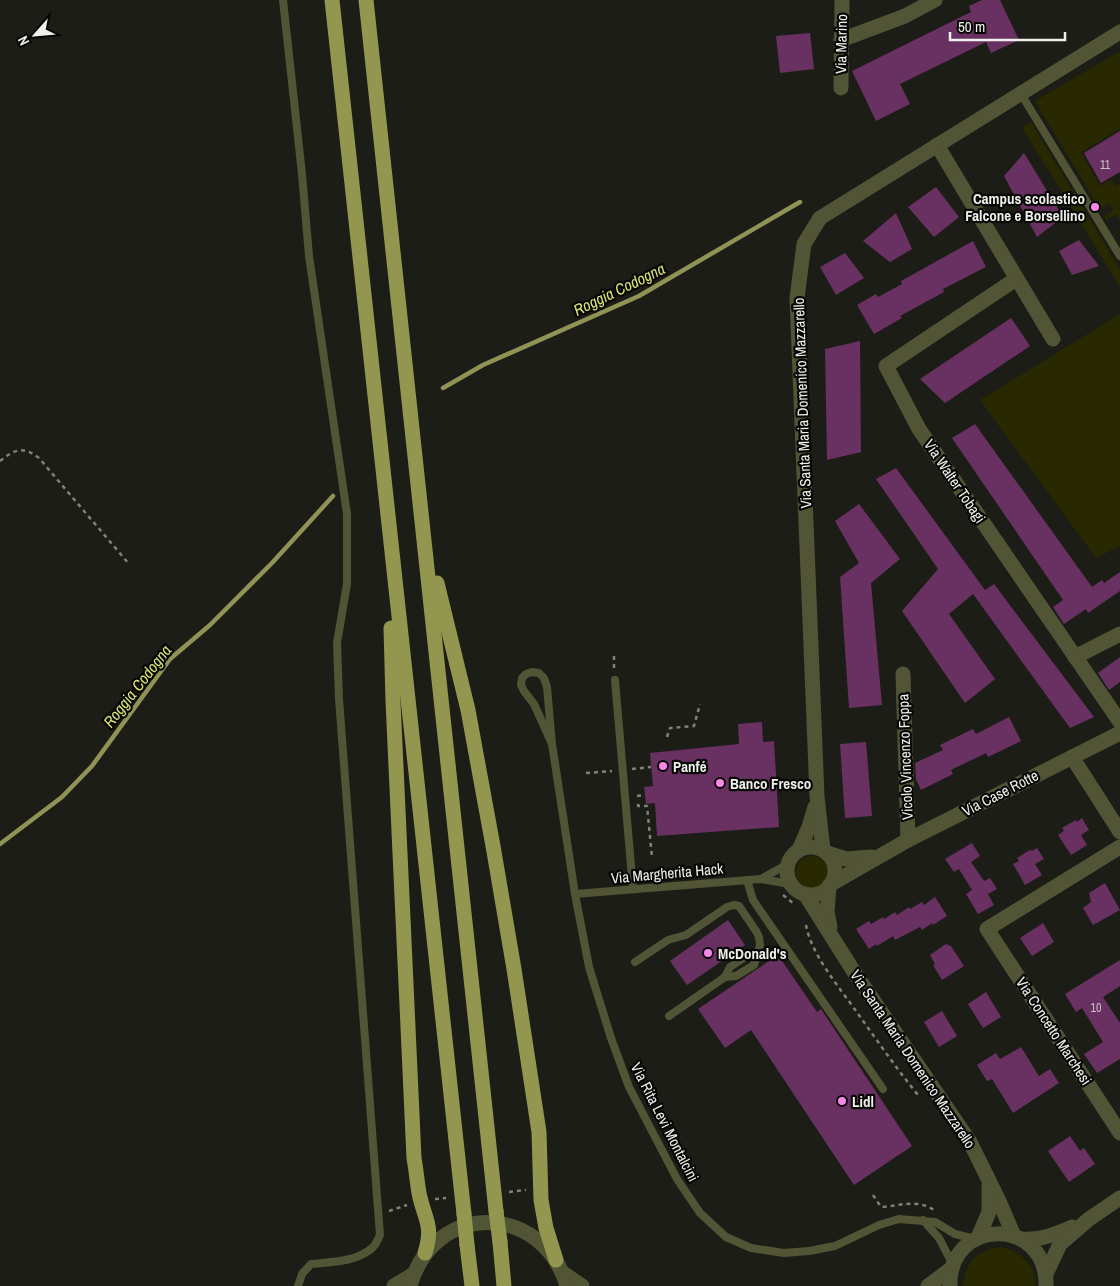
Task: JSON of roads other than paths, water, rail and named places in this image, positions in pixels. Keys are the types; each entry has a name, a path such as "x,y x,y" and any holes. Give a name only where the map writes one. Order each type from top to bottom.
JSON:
{"highway":[{"path":"332,0 472,1286"},
{"path":"366,0 504,1286"},
{"path":"423,526 468,710 514,969 539,1132 542,1200 546,1228 562,1273"},
{"path":"389,530 393,711 414,1148 420,1194 428,1220 429,1240 426,1254"}],"street":[{"name":"Via Marino","path":"841,88 842,0"},
{"path":"842,40 905,16 935,0"},
{"name":"Via Santa Maria Domenico Mazzarello","path":"825,852 817,796 797,298 804,244 820,218 1120,32"},
{"path":"937,145 1052,339"},
{"name":"Via Walter Tobagi","path":"1016,279 886,366 919,429 1120,722"},
{"path":"1075,657 1120,634"},
{"name":"Vicolo Vincenzo Foppa","path":"903,674 908,840"},
{"name":"Via Case Rotte","path":"830,885 908,840 1120,733"},
{"path":"1072,757 1120,832"},
{"name":"Via Santa Maria Domenico Mazzarello","path":"799,850 809,827 817,796"},
{"path":"811,847 825,852 831,858 834,867 834,874 830,885 819,894 805,894 796,890 790,884 787,874 788,864 792,856 799,850 811,847"},
{"name":"Via Concetto Marchesi","path":"1120,847 987,929 1120,1133"},
{"name":"Via Case Rotte","path":"825,852 850,859 880,855"},
{"name":"Via Santa Maria Domenico Mazzarello","path":"830,885 828,917 835,940"},
{"name":"Via Santa Maria Domenico Mazzarello","path":"805,894 849,964 970,1142 1017,1237"},
{"name":"Via Santa Maria Domenico Mazzarello","path":"952,1266 962,1250 976,1238 990,1212 988,1179"},
{"path":"1048,1282 1060,1244 1089,1219 1120,1198"},
{"path":"976,1238 994,1233 1032,1240 1047,1237 1089,1219"},
{"path":"394,1286 412,1280 426,1254 444,1236 467,1226 493,1223 512,1226 529,1234 549,1250 562,1273 582,1286"},
{"path":"1017,1237 1032,1247 1038,1254 1044,1266 1048,1282"},
{"path":"928,1286 952,1266"},
{"path":"950,1286 952,1266"}],"lane":[{"path":"283,0 309,256 347,514 348,584 336,643 380,1235 374,1248 362,1255 348,1259 311,1264 302,1274 298,1286"},
{"path":"1021,94 1120,256"},
{"path":"532,672 539,673 544,678 547,687 552,744 534,704 521,685 522,678 532,672"},
{"path":"615,680 633,890"},
{"name":"Via Rita Levi Montalcini","path":"552,744 575,894 589,967 611,1038 629,1087 676,1180 700,1214 726,1237 751,1248 784,1253 835,1246 879,1225 898,1219 935,1222 955,1234 976,1238"},
{"path":"761,879 788,864"},
{"path":"761,879 790,884"},
{"name":"Via Margherita Hack","path":"575,894 761,879"},
{"path":"747,880 753,900 883,1089"},
{"path":"635,962 668,940 686,935 727,907 734,905 739,906 756,931 760,945 754,965 736,976 725,977"},
{"path":"669,1016 725,977 730,967 747,956 758,953"},
{"path":"923,1220 939,1238 952,1266"}],"waterway":[{"name":"Roggia Codogna","path":"443,388 483,365 639,296 800,202"},
{"name":"Roggia Codogna","path":"0,844 62,797 92,766 170,659 210,625 272,563 333,496"}],"place":[{"name":"Campus scolastico Falcone e Borsellino","path":"1095,207"},
{"name":"Panfé","path":"663,766"},
{"name":"Banco Fresco","path":"720,783"},
{"name":"McDonald's","path":"708,953"},
{"name":"Lidl","path":"842,1101"}]}
